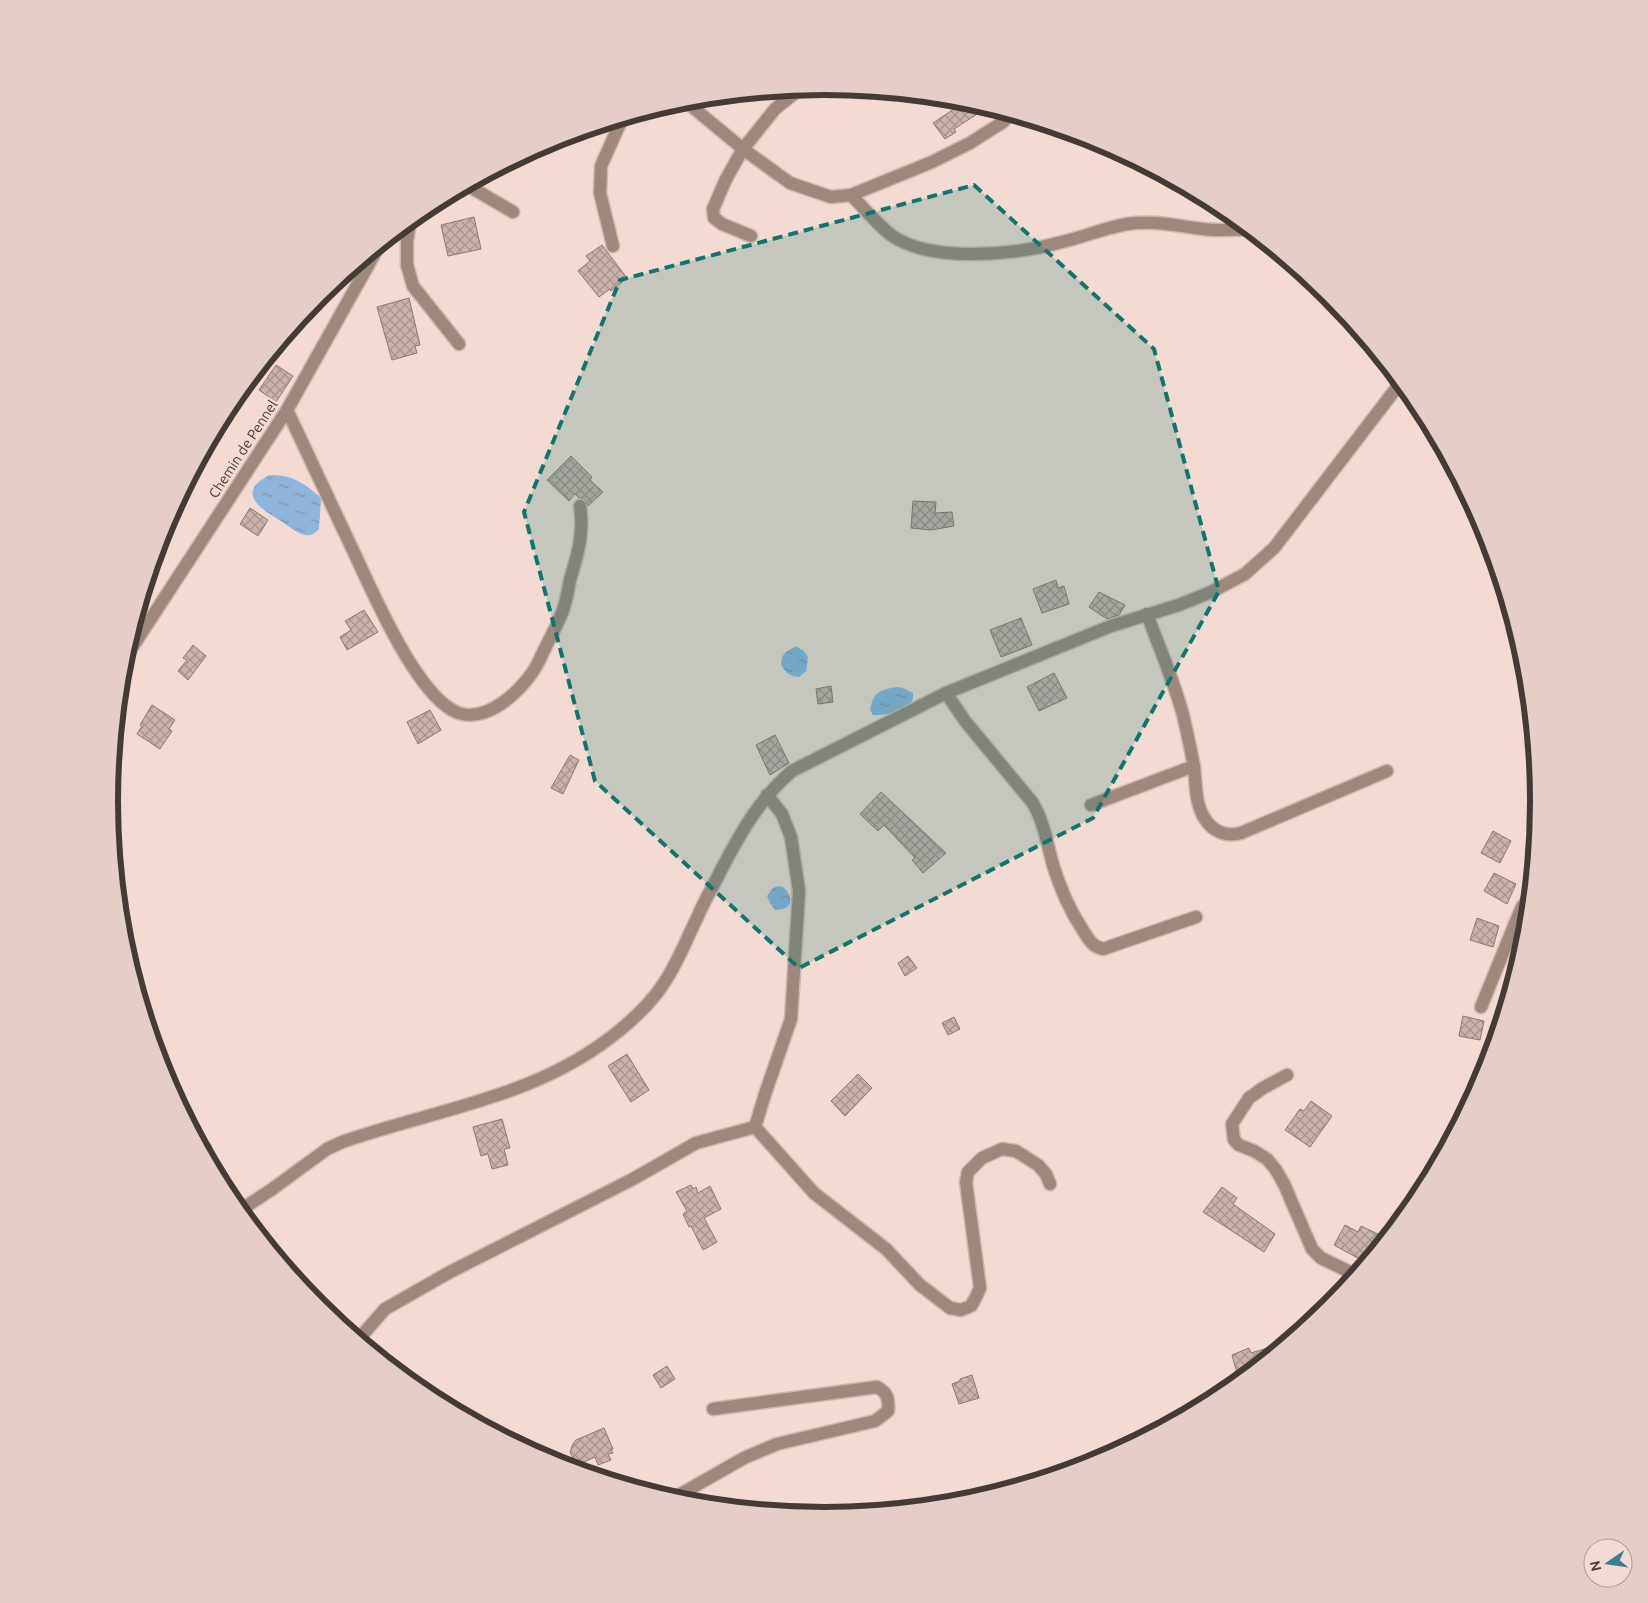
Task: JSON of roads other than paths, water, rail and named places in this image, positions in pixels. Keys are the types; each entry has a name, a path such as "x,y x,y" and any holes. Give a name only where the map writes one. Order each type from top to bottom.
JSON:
{"street":[{"path":"751,236 722,224 714,218 712,209 743,149 775,109 791,96"},
{"path":"693,108 743,149 790,183 831,197 851,195 932,162 970,143 1006,119"},
{"path":"613,246 600,193 601,166 619,125"},
{"path":"473,189 513,212"},
{"path":"851,195 890,234 903,242 942,253 980,253 1032,249 1128,224 1148,223 1220,231 1238,230"},
{"path":"409,230 407,265 413,286 459,344"},
{"name":"Chemin de Pennel","path":"137,640 287,410 372,259"},
{"path":"246,1207 327,1149 356,1138 520,1088 552,1074 590,1053 649,1004 664,983 730,852 754,812 778,783 792,771 946,693 1090,635 1147,614 1179,605 1211,592 1245,574 1274,548 1397,388"},
{"path":"287,410 392,629 418,674 438,700 454,711 474,715 496,706 514,695 533,674 562,613 582,538 580,506"},
{"path":"1147,614 1180,704 1194,766 1198,800 1205,820 1213,829 1221,833 1241,833 1387,771"},
{"path":"946,693 965,721 1032,802 1038,812 1053,866 1064,895 1080,925 1097,948 1103,949 1196,917"},
{"path":"1091,805 1194,766"},
{"path":"755,1127 791,1019 799,891 791,837 782,814 767,795"},
{"path":"1481,1007 1522,907"},
{"path":"1287,1075 1249,1098 1232,1124 1234,1140 1239,1145 1267,1159 1276,1170 1312,1249 1321,1258 1350,1272"},
{"path":"755,1127 814,1193 886,1249 920,1285 950,1308 961,1310 971,1306 980,1288 966,1182 968,1172 982,1158 1002,1149 1016,1151 1038,1165 1046,1174 1050,1184"},
{"path":"362,1336 384,1309 450,1272 633,1180 696,1143 755,1127"},
{"path":"682,1493 744,1458 777,1444 875,1421 888,1411 889,1400 885,1392 877,1388 713,1409"}],"water":[{"path":"270,475 292,478 321,498 319,529 316,532 311,535 299,533 259,506 254,500 254,488 260,481"},
{"path":"796,646 804,651 808,657 806,671 799,677 788,674 781,665 783,655"},
{"path":"897,687 913,693 913,699 910,704 899,711 873,715 870,710 875,696 886,689"},
{"path":"783,887 787,891 790,903 786,908 775,910 767,896 773,888"}]}
